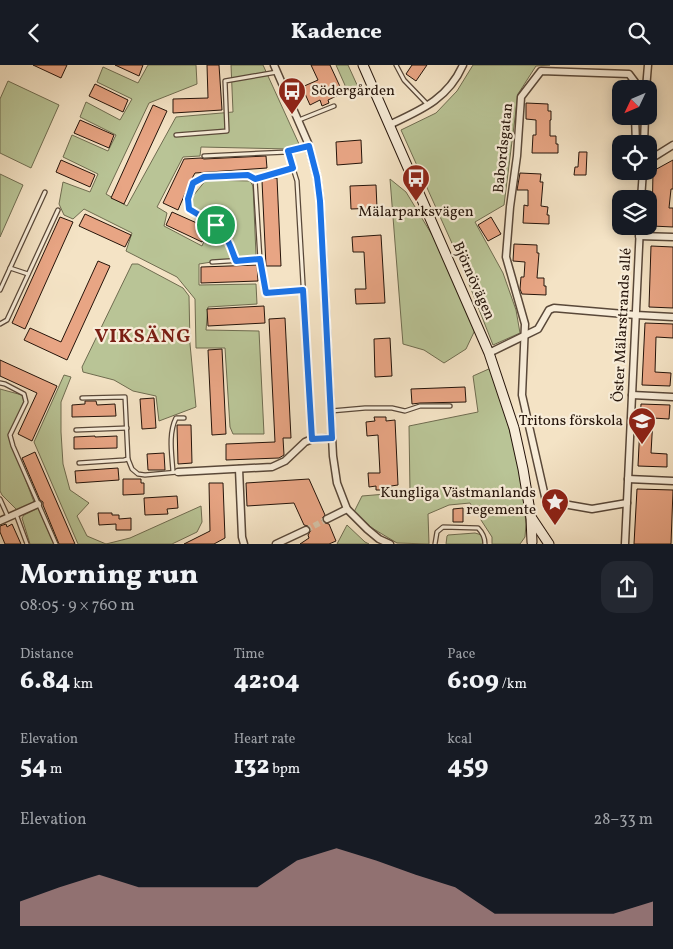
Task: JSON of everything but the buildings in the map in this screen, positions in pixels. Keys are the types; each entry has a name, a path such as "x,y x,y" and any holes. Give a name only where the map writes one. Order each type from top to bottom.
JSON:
{"main road":[{"name":"Björnövägen","path":"363,65 490,353 514,428 531,517 531,543"},
{"name":"Björnövägen","path":"531,517 549,544"},
{"path":"531,543 541,541 549,544"}],"street":[{"path":"389,125 418,112 444,94 463,65"},
{"path":"647,80 648,65"},
{"path":"276,68 309,146 317,177 320,201 333,457 337,483 347,509 379,539 390,544"},
{"name":"Babordsgatan","path":"524,336 526,324 506,257 522,97 541,71 628,73 633,80"},
{"path":"657,155 673,145"},
{"path":"639,236 673,237"},
{"name":"Öster Mälarstrands allé","path":"625,544 639,236"},
{"path":"490,353 538,329 549,310 554,308 673,317"},
{"path":"524,336 522,395 546,501 592,509 627,503"},
{"path":"632,395 673,397"},
{"path":"176,472 272,467 280,465 305,442 312,439 332,438"},
{"path":"238,469 244,544"},
{"path":"628,479 673,481"},
{"path":"0,521 38,504"},
{"path":"327,519 347,509"},
{"path":"276,544 306,529"}],"lane":[{"path":"396,65 404,79 429,105"},
{"path":"176,135 227,131 225,81 276,68"},
{"path":"298,120 334,105"},
{"path":"204,156 288,151 309,146"},
{"path":"288,151 297,181 312,439"},
{"path":"236,261 231,247 216,225 189,209 188,199 193,183 204,177 248,175 255,179 293,168"},
{"path":"255,179 260,259 266,293 303,290"},
{"path":"0,290 44,192"},
{"path":"0,325 7,319 58,210"},
{"path":"212,262 260,259"},
{"path":"10,267 28,274"},
{"path":"0,383 24,394 26,401 10,435 13,446 56,544"},
{"path":"82,398 125,397 128,459 132,469 145,475 176,472 171,441 173,425 176,418 184,418"},
{"path":"330,411 365,408 392,408 405,411 420,407 450,406"},
{"path":"76,430 127,428"},
{"path":"79,463 128,459"},
{"path":"0,499 8,517"},
{"path":"16,513 28,544"},
{"path":"435,544 437,532 443,527 478,528 483,533 484,544"}],"green space":[{"path":"148,65 196,65 197,84 149,103 106,194 127,206 176,117 233,112 231,65 263,65 299,144 289,149 201,147 200,156 183,157 157,207 167,213 164,226 202,246 213,220 191,208 193,196 206,180 250,181 253,186 256,255 199,264 199,285 256,284 257,304 208,307 206,330 259,331 264,434 233,434 230,427 225,348 196,348 195,299 177,277 126,251 132,233 84,209 73,219 64,215 59,204 63,182 90,192 98,174 63,157 72,135 108,151 116,135 80,117 86,102 120,120 132,99 97,82 103,67 138,83"},
{"path":"336,65 348,65 358,87 348,92"},
{"path":"473,65 550,65 536,66 518,94 504,205 475,222 503,273 516,310 520,333 493,345 460,261 401,130 436,113 457,91"},
{"path":"8,81 59,105 31,168 0,153 0,99"},
{"path":"0,174 23,185 0,237"},
{"path":"390,179 406,192 437,243 475,330 466,349 444,363 424,350 403,344"},
{"path":"132,264 138,264 183,288 189,296 190,344 196,407 159,421 156,396 133,391 114,380 83,372 82,367"},
{"path":"491,368 521,473 526,524 525,537 520,544 492,544 492,537 470,503 449,505 428,514 429,544 397,543 372,528 354,512 362,496 410,492 409,426 478,412 473,376"},
{"path":"64,375 71,377 61,402 63,464 70,490 89,503 77,516 87,536 106,544 78,544 34,442"},
{"path":"0,389 22,395 24,401 9,436 34,502 17,510 0,491"},
{"path":"201,506 202,522 197,532 172,544 106,544 130,538"},
{"path":"38,508 54,544 30,544 22,518"},
{"path":"347,525 365,542 369,544 337,544"},
{"path":"475,533 482,535 483,544 446,544 448,535"}],"tunnel":[{"path":"306,530 327,519"}],"place":[{"name":"Södergården","path":"292,115"},
{"name":"Mälarparksvägen","path":"416,202"},
{"name":"Tritons förskola","path":"642,445"},
{"name":"Kungliga Västmanlands regemente","path":"555,526"}],"district":[{"name":"VIKSÄNG","path":"143,337"}],"route":[{"path":"309,146 317,177 320,201 332,438 312,439 303,290 266,293 260,259 236,261 231,247 216,225 189,209 188,199 193,183 204,177 248,175 255,179 293,168 288,151 309,146"}]}
